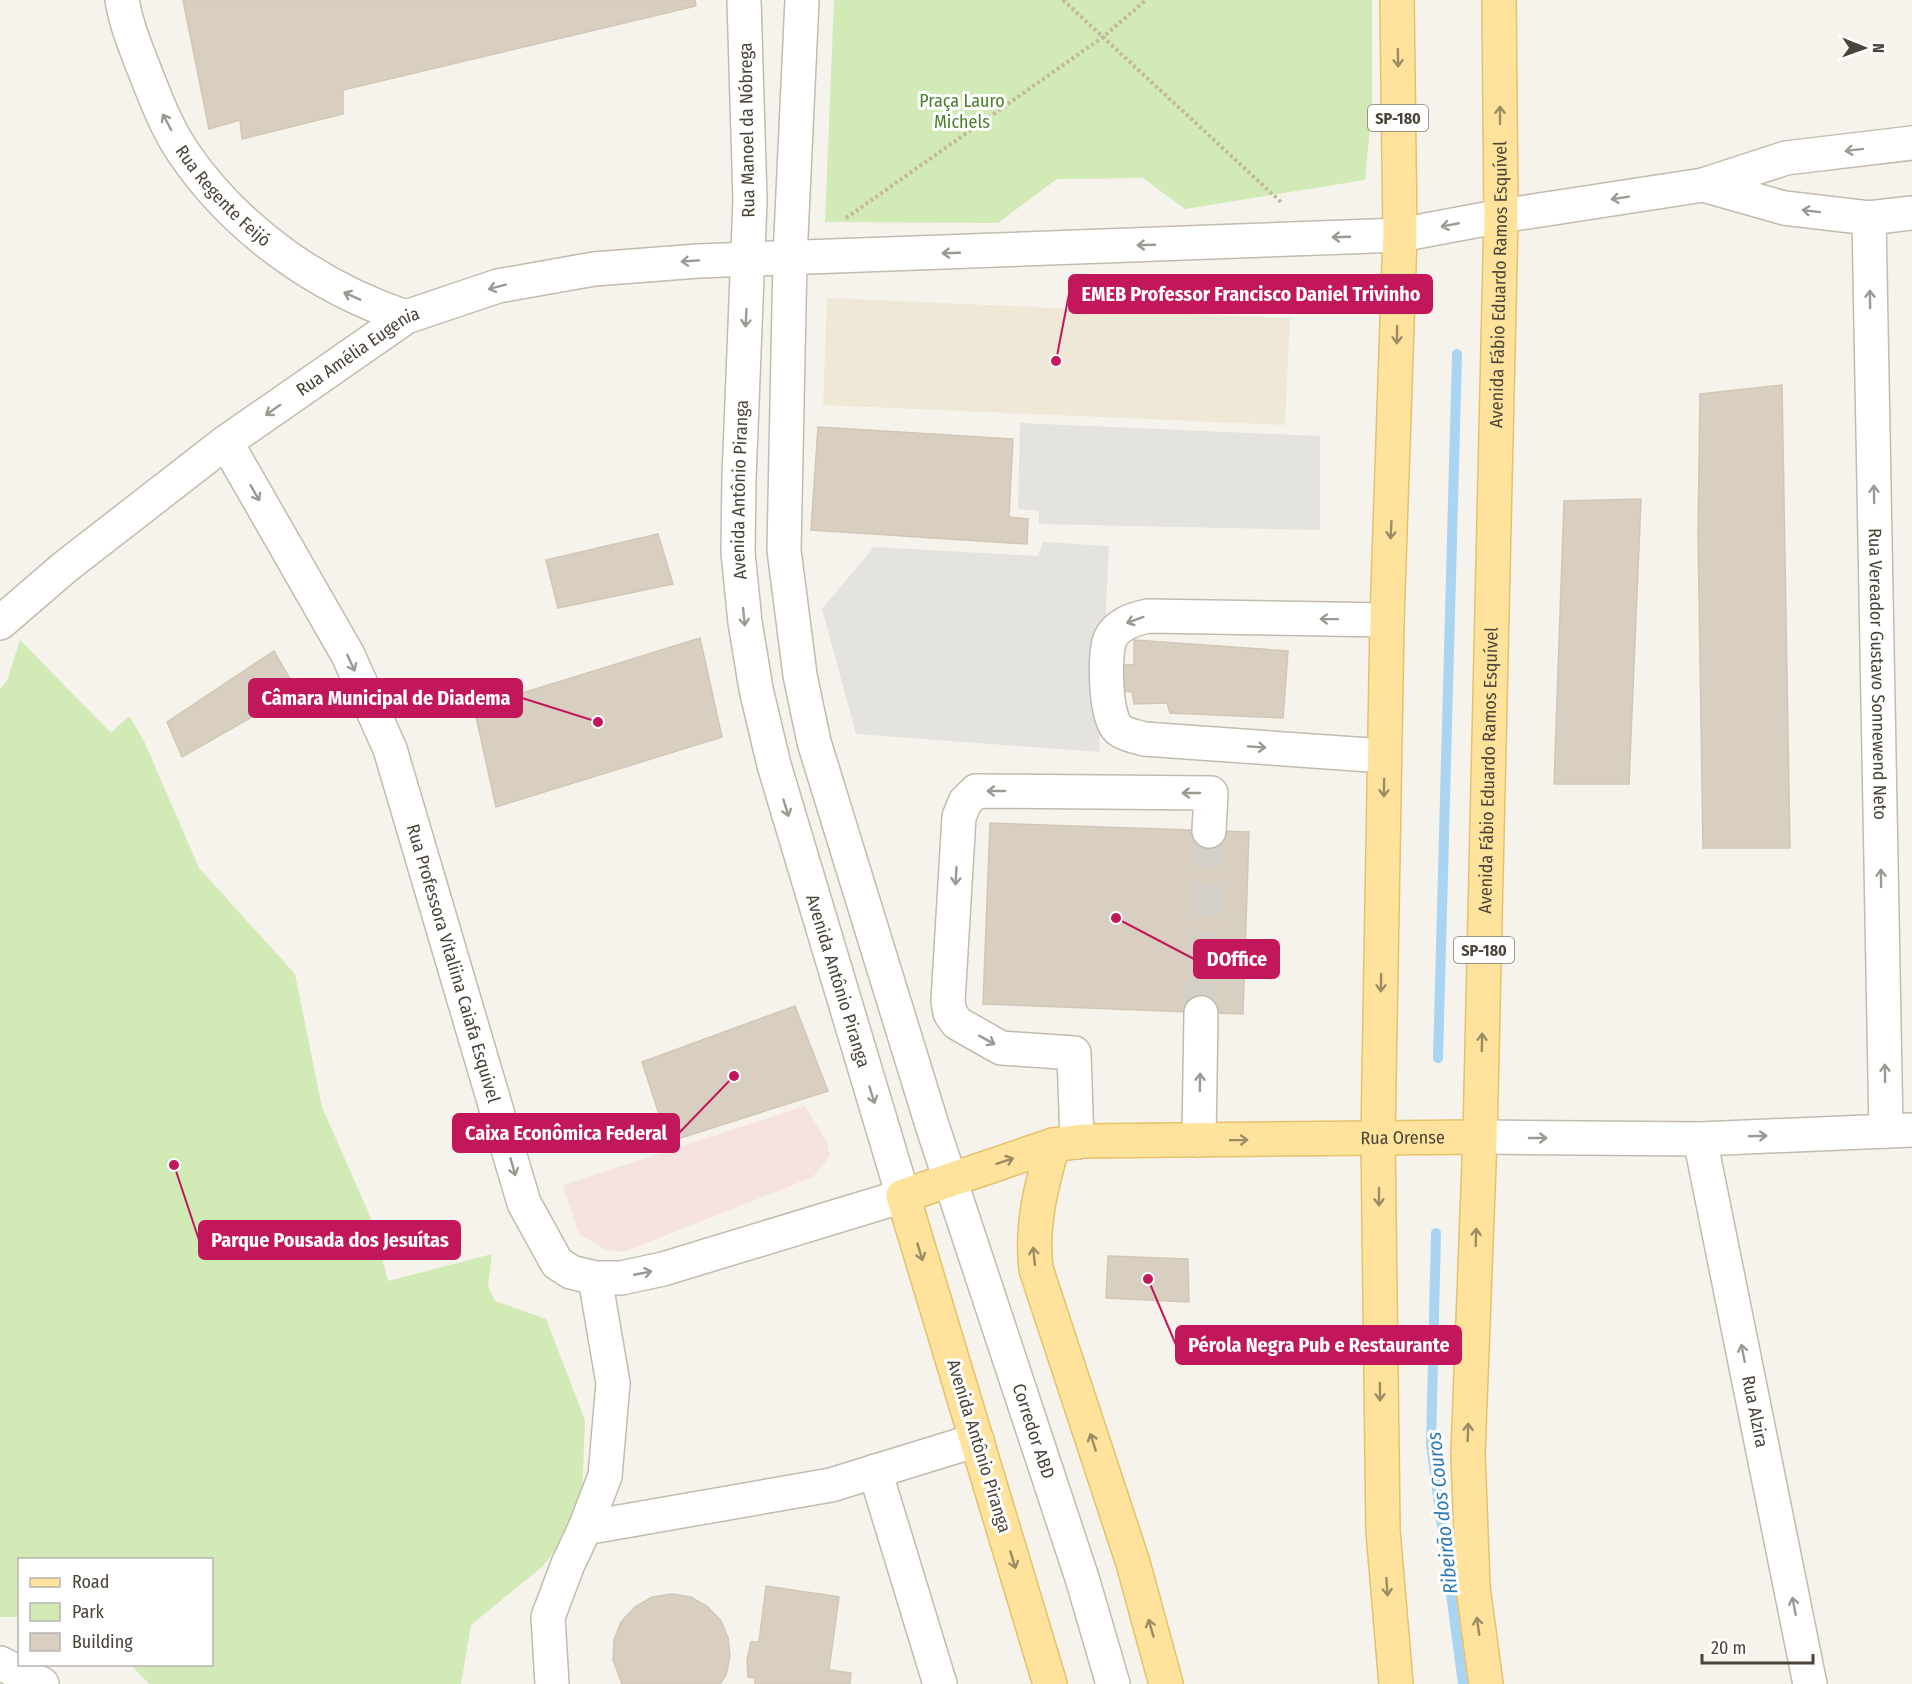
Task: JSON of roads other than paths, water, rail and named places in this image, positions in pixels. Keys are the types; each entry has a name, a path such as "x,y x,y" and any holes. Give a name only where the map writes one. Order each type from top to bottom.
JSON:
{"main road":[{"name":"SP-180","path":"1396,1684 1383,1531 1378,1138 1387,620 1400,235 1397,0"},
{"name":"Avenida Fábio Eduardo Ramos Esquível","path":"1486,1684 1473,1587 1468,1454 1480,1137 1501,216 1499,0"},
{"name":"Rua Orense","path":"903,1196 1065,1143 1480,1137"},
{"path":"1065,1143 1037,1205 1032,1239 1036,1269 1133,1563 1166,1684"},
{"name":"Avenida Antônio Piranga","path":"903,1196 1050,1684"}],"street":[{"name":"Rua Regente Feijó","path":"122,0 125,21 159,108 182,151 214,190 260,237 303,267 339,290 406,317"},
{"name":"Rua Manoel da Nóbrega","path":"744,0 750,149 748,259"},
{"path":"802,0 790,258 784,550 800,675 814,742 950,1180"},
{"name":"Rua Amélia Eugenia","path":"0,623 65,567 226,442 406,317 498,286 594,269 748,259 1400,235 1501,216 1703,185 1786,158 1912,143"},
{"path":"1703,185 1784,208 1869,218 1912,213"},
{"name":"Rua Vereador Gustavo Sonnewend Neto","path":"1869,218 1899,1131"},
{"name":"Avenida Antônio Piranga","path":"748,259 738,553 745,622 756,689 774,765 903,1196"},
{"name":"Rua Professora Vitaliina Caiafa Esquivel","path":"226,442 348,656 390,749 524,1203 557,1263 572,1272 595,1278 621,1278 663,1269 903,1196"},
{"path":"1384,756 1129,735 1119,730 1108,710 1108,652 1111,638 1122,625 1148,616 1387,620"},
{"path":"1065,1143 1074,1053 1001,1048 957,1023 950,1013 948,1001 959,818 965,802 976,791 1211,793 1209,831"},
{"path":"1198,1140 1201,1013"},
{"name":"Rua Orense","path":"1480,1137 1700,1139 1899,1131"},
{"name":"Rua Alzira","path":"1700,1139 1810,1684"},
{"name":"Corredor ABD","path":"950,1180 1082,1578 1113,1684"},
{"path":"552,1684 548,1617 605,1476 613,1383 595,1278"},
{"path":"585,1527 831,1485 977,1440"},
{"path":"874,1471 940,1684"},
{"path":"0,1663 42,1684"}],"waterway":[{"path":"1438,1058 1457,354"},
{"name":"Ribeirão dos Couros","path":"1436,1233 1431,1444 1463,1684"}],"tunnel":[{"path":"1201,1013 1209,831"}],"place":[{"name":"EMEB Professor Francisco Daniel Trivinho","path":"1056,361"},
{"name":"Câmara Municipal de Diadema","path":"598,722"},
{"name":"DOffice","path":"1116,918"},
{"name":"Caixa Econômica Federal","path":"734,1076"},
{"name":"Parque Pousada dos Jesuítas","path":"174,1165"},
{"name":"Pérola Negra Pub e Restaurante","path":"1148,1279"}],"park label":[{"name":"Praça Lauro Michels","path":"962,111"}]}
